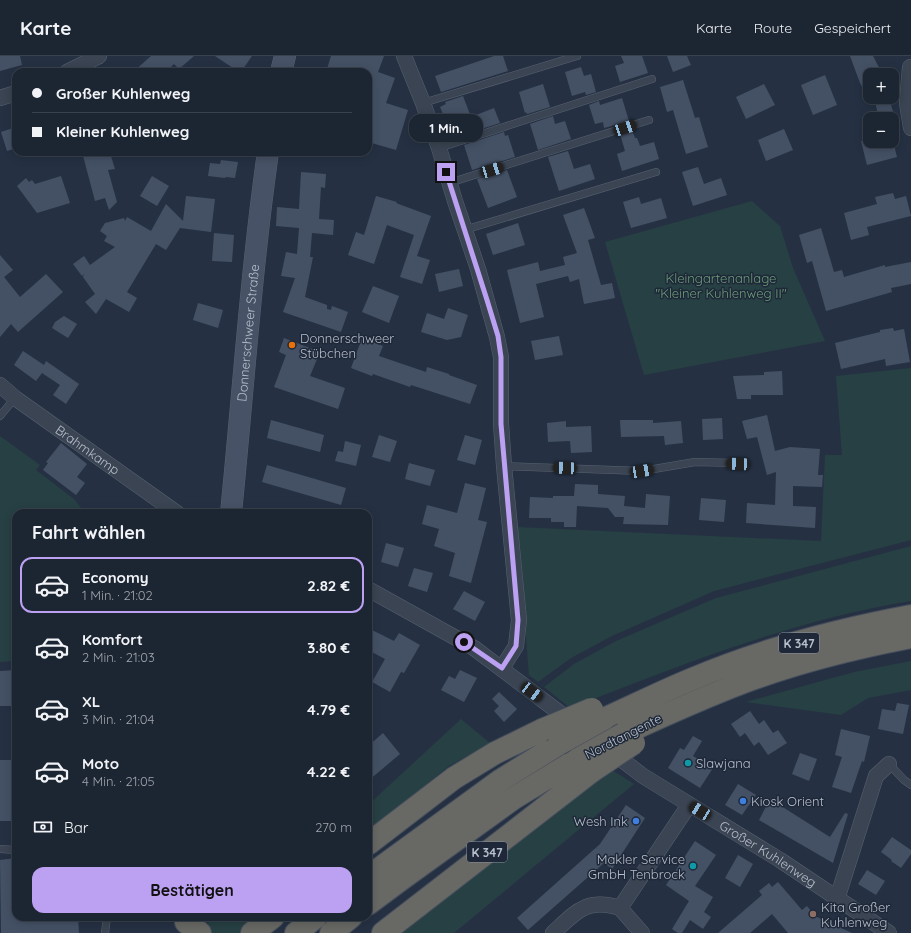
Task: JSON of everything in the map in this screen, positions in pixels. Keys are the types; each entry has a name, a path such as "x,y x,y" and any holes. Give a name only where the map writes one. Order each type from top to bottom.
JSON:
{"highway":[{"name":"K 347","path":"372,841 454,778 495,753 542,730 598,714 652,684 690,680 749,658 814,638 878,622 911,616"},
{"name":"K 347","path":"383,933 585,765 629,739 682,719 699,700 756,678 820,658 911,637"},
{"name":"Nordtangente","path":"372,874 501,780 559,744 598,714"},
{"name":"Nordtangente","path":"372,901 514,798 585,765"},
{"path":"252,933 268,921"},
{"path":"296,933 311,921"},
{"path":"331,933 347,921"}],"main road":[{"path":"282,68 285,56"},
{"name":"Donnerschweer Straße","path":"231,509 248,320 267,156"}],"street":[{"path":"75,68 99,56"},
{"path":"404,56 439,148 498,336 501,357 501,424 518,620 516,646 502,668"},
{"path":"908,64 907,103 911,128"},
{"path":"0,98 12,94"},
{"name":"Brahmkamp","path":"0,385 15,398 171,509"},
{"name":"Großer Kuhlenweg","path":"372,591 474,648 643,776 688,805 780,860 889,933"},
{"path":"837,899 876,776 889,764"},
{"path":"620,908 688,805"},
{"path":"552,933 575,913 585,907 597,904 610,905 620,908 642,933"}],"lane":[{"path":"423,103 577,56"},
{"path":"439,148 652,79"},
{"path":"449,183 649,120"},
{"path":"464,230 656,172"},
{"path":"0,416 15,398"},
{"path":"504,466 642,471 695,462 738,464"},
{"path":"889,764 904,780 911,785"},
{"path":"0,849 12,850"},
{"path":"105,933 106,921"}],"green space":[{"name":"Kleingartenanlage \"Kleiner Kuhlenweg II\"","path":"752,201 780,226 793,268 825,341 644,375 605,242"},
{"path":"911,368 911,540 714,591 612,636 571,658 538,682 529,675 517,527 821,541 825,455 842,455 836,376"},
{"path":"0,436 40,465 36,470 74,499 82,509 12,509 12,661 0,662"},
{"path":"911,546 911,601 867,609 781,632 696,660 570,708 544,687 574,664 616,641 716,598"},
{"path":"911,661 911,690 868,698 841,715 746,702 854,672"},
{"path":"461,719 490,743 449,766 372,828 372,801"},
{"path":"612,770 634,784 454,933 400,933"},
{"path":"209,921 257,921 241,933 213,933 208,926"}],"building":[{"path":"0,56 20,56 22,65 0,71"},
{"path":"151,56 194,56 180,68 174,64 170,68 138,68"},
{"path":"215,56 252,56 244,68 233,68"},
{"path":"331,56 384,56 378,72 395,78 386,103 408,110 396,150 372,143 372,68 327,68"},
{"path":"494,56 503,56 508,71 441,92 435,76"},
{"path":"621,56 642,56 648,73 620,82 615,66 624,63"},
{"path":"667,56 687,56 691,65 673,72"},
{"path":"850,56 873,56 879,68 863,68 863,89"},
{"path":"581,67 584,76 591,74 596,92 586,95 585,92 572,96 565,72"},
{"path":"825,75 837,105 813,115 801,85"},
{"path":"683,80 695,118 699,117 708,147 686,154 673,110 667,112 660,87"},
{"path":"543,84 550,107 527,114 526,112 525,113 519,92"},
{"path":"764,84 775,105 746,119 736,97"},
{"path":"463,96 471,117 494,108 500,123 453,138 440,107 446,104 445,102"},
{"path":"622,98 629,121 604,128 603,122 595,124 589,105 599,101 600,105"},
{"path":"876,104 891,104 893,112 877,112"},
{"path":"553,116 555,124 565,121 571,139 538,150 530,124"},
{"path":"12,128 12,149 7,151 1,132"},
{"path":"784,129 793,150 766,161 758,140"},
{"path":"632,130 640,146 654,142 659,159 622,171 617,154 625,151 620,134"},
{"path":"504,132 505,136 508,135 515,157 472,170 464,145"},
{"path":"861,141 863,141 863,148 895,148 897,157 867,165"},
{"path":"568,151 574,169 590,164 595,179 559,191 548,157"},
{"path":"83,156 111,156 115,169 108,170 117,202 109,210 105,198 95,201"},
{"path":"221,160 238,162 235,178 208,176 210,163 220,164"},
{"path":"698,167 704,184 721,178 727,195 693,206 682,172"},
{"path":"507,170 517,197 488,208 477,179"},
{"path":"301,172 326,174 325,188 321,187 319,219 334,220 333,235 312,233 310,257 313,257 305,297 327,305 327,309 331,310 332,306 348,312 341,332 283,312 295,278 281,276 286,252 297,254 299,228 276,226 277,207 299,209"},
{"path":"61,176 70,203 37,213 17,186 26,178 29,182 32,180 35,184"},
{"path":"152,176 169,186 157,206 140,196"},
{"path":"893,193 895,199 906,196 911,216 867,227 869,235 851,240 844,213 877,204 875,197"},
{"path":"186,196 215,199 211,232 180,228 166,250 156,244 127,292 137,298 129,312 106,299 96,314 85,302 95,294 83,277 84,274 82,276 73,264 84,256 90,265 115,247 104,241 107,236 100,231 105,223 124,218 125,221 127,217 151,231 166,204 183,221"},
{"path":"376,196 397,202 396,203 431,216 417,256 430,260 422,284 400,277 414,235 387,225 374,264 348,255 356,232 364,235"},
{"path":"639,197 641,204 661,198 667,218 631,228 623,202"},
{"path":"584,208 595,238 588,240 601,285 612,283 615,298 584,304 579,279 570,282 568,276 536,284 544,317 520,323 507,270 538,262 540,271 565,265 563,257 577,253 563,215"},
{"path":"518,223 525,245 493,255 486,234"},
{"path":"821,228 834,272 842,270 844,277 885,265 885,267 911,262 911,284 891,288 892,292 826,311 812,261 807,263 799,235"},
{"path":"214,233 234,235 232,262 212,261"},
{"path":"0,255 13,270 4,277 20,297 46,274 63,292 18,332 11,324 0,337"},
{"path":"459,269 463,286 439,292 435,274"},
{"path":"373,286 399,296 389,323 362,312"},
{"path":"198,303 223,310 218,328 193,320"},
{"path":"448,308 468,315 461,337 447,340 421,332 427,313 444,319"},
{"path":"64,316 77,324 68,338 52,328 55,322"},
{"path":"893,328 894,331 904,329 910,362 886,366 885,359 841,369 835,343 880,332 880,330"},
{"path":"559,336 563,355 535,360 531,341"},
{"path":"284,338 320,352 310,376 345,388 338,409 274,387 286,355 279,352"},
{"path":"362,338 383,346 379,356 426,372 427,367 477,385 470,404 411,385 410,387 373,374 372,376 351,368"},
{"path":"23,351 44,365 46,361 79,384 66,404 53,395 60,385 42,373 36,381 14,365"},
{"path":"782,371 783,395 751,395 751,399 737,399 733,376 764,375 764,372"},
{"path":"767,415 775,451 790,447 820,449 818,475 823,475 822,487 793,486 793,506 816,507 815,528 746,523 747,503 775,505 776,472 767,475 757,437 747,439 742,421"},
{"path":"722,418 723,439 703,440 702,419"},
{"path":"271,420 324,435 320,452 267,438"},
{"path":"620,420 653,420 653,423 681,421 683,443 665,445 664,436 621,437"},
{"path":"566,421 566,427 591,426 592,452 571,453 570,441 548,442 547,423"},
{"path":"379,435 397,441 390,462 372,457"},
{"path":"465,435 482,440 475,465 457,460"},
{"path":"345,441 361,445 356,466 335,461 338,451 343,452"},
{"path":"61,443 87,464 77,477 85,483 76,495 43,470 48,463 46,462"},
{"path":"409,463 435,470 430,486 405,479"},
{"path":"267,465 346,488 341,505 262,482"},
{"path":"465,483 486,488 478,520 487,522 471,583 449,576 455,553 434,546 439,529 422,524 427,505 457,513"},
{"path":"575,484 598,485 598,494 625,496 624,506 645,508 646,494 670,496 668,525 623,524 624,517 615,517 608,508 577,506 576,527 564,527 564,522 551,522 551,518 529,518 530,497 553,498 553,496 574,496"},
{"path":"701,498 726,500 724,522 699,520"},
{"path":"386,543 404,548 398,567 381,562"},
{"path":"414,568 433,573 427,592 408,586"},
{"path":"464,591 485,602 475,621 453,609"},
{"path":"372,630 394,641 399,633 420,645 404,673 401,672 390,692 372,682 385,659 372,652"},
{"path":"12,670 12,706 0,706 0,671"},
{"path":"460,670 477,678 464,702 441,690 449,676 455,679"},
{"path":"499,692 517,709 504,722 494,711 499,706 492,699"},
{"path":"897,703 909,705 903,734 878,729 882,709 895,711"},
{"path":"750,711 759,724 764,720 773,733 778,730 787,743 768,755 759,742 754,746 745,733 740,737 731,724"},
{"path":"841,729 870,736 864,762 862,761 851,793 832,787 842,757 835,755"},
{"path":"383,733 400,754 372,778 372,743"},
{"name":"Slawjana","path":"693,736 702,741 693,756 713,768 700,788 668,768 680,748 684,750"},
{"path":"800,753 817,759 809,781 792,774"},
{"path":"0,760 12,760 12,821 0,821"},
{"name":"Kiosk Orient","path":"738,784 756,795 742,815 725,805"},
{"path":"770,799 830,837 845,813 848,814 833,863 759,820"},
{"path":"626,805 645,818 612,869 604,863 528,930 517,918 600,844"},
{"path":"892,837 911,850 911,854 901,868 881,852"},
{"path":"695,841 716,855 695,886 713,897 704,912 711,917 703,929 690,920 682,933 678,933 672,929 689,901 666,885"},
{"path":"738,855 753,864 740,887 725,878"},
{"path":"12,858 12,921 78,921 79,933 1,933 0,860"},
{"path":"867,870 885,881 876,895 858,884"},
{"path":"778,882 802,910 807,906 815,916 852,933 788,933 772,914 750,933 718,933 762,895 759,891 769,883 772,887"}],"place":[{"name":"Donnerschweer Stübchen","path":"292,345"},
{"name":"Slawjana","path":"688,763"},
{"name":"Kiosk Orient","path":"743,801"},
{"name":"Wesh Ink","path":"636,821"},
{"name":"Makler Service GmbH Tenbrock","path":"693,866"},
{"name":"Kita Großer Kuhlenweg","path":"813,914"}],"route":[{"path":"446,172 498,336 501,357 501,424 518,620 516,646 502,668 464,642"}]}
